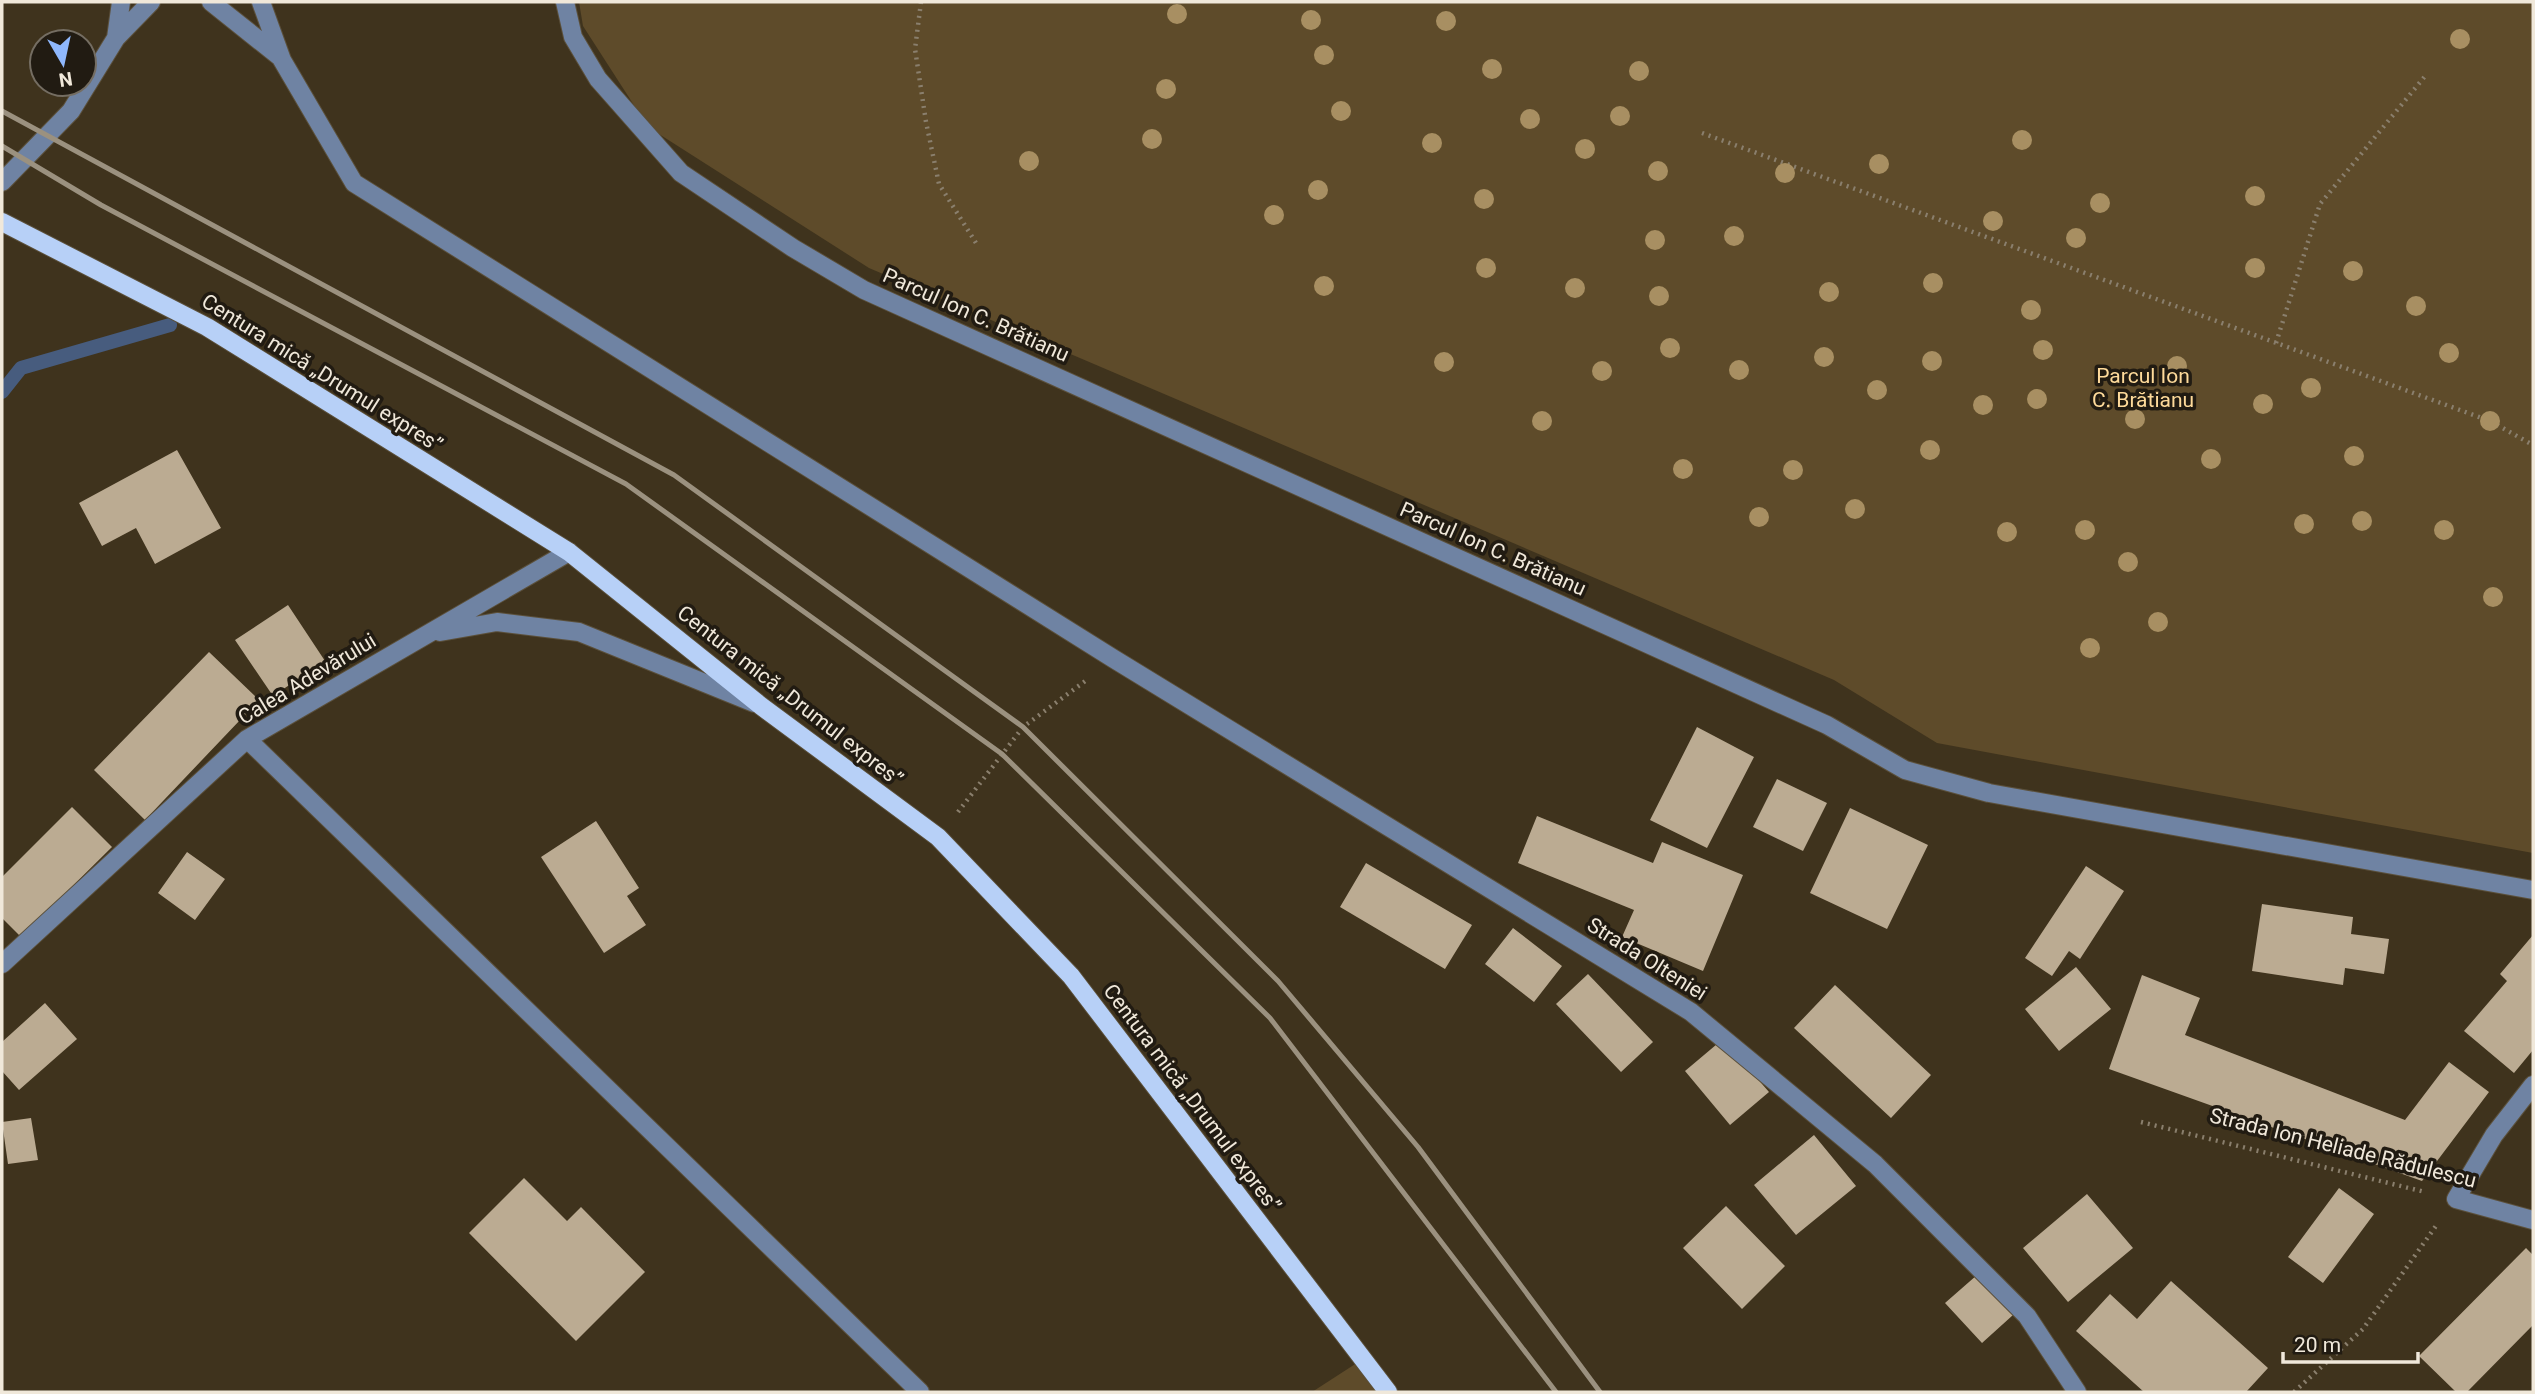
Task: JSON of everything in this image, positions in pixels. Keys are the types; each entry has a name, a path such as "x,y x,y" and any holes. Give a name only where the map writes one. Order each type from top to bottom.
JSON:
{"main road":[{"name":"Centura mică „Drumul expres”","path":"2,222 207,327 569,552 761,706 938,837 1071,976 1388,1392"}],"street":[{"path":"116,38 121,2"},
{"path":"2,181 71,111 116,38 151,2"},
{"path":"211,2 282,60"},
{"path":"261,2 282,60"},
{"name":"Parcul Ion C. Brătianu","path":"565,2 573,37 598,79 681,173 793,248 864,290 1828,725 1905,770 1989,793 2533,890"},
{"name":"Strada Olteniei","path":"282,60 354,183 1114,659 1691,1012 1875,1164 2027,1316 2077,1392"},
{"name":"Calea Adevărului","path":"2,964 247,739 569,552"},
{"path":"426,635 497,622 579,632 761,706"},
{"path":"247,739 920,1392"},
{"path":"2456,1199 2494,1135 2533,1085"},
{"name":"Strada Ion Heliade Rădulescu","path":"2456,1199 2533,1220"}],"path":[{"path":"921,2 915,48 939,184 976,243"},
{"path":"2276,342 2320,204 2426,75"},
{"path":"1702,133 2490,421 2533,445"},
{"path":"938,837 1023,727 1114,659"},
{"name":"Strada Ion Heliade Rădulescu","path":"2141,1122 2456,1199"},
{"path":"2294,1392 2363,1329 2456,1199"}],"green space":[{"name":"Parcul Ion C. Brătianu","path":"579,2 2533,2 2533,853 1937,743 1834,680 869,268 648,127 583,26"},
{"path":"1363,1359 1388,1392 1312,1392"}],"building":[{"path":"177,450 221,528 155,564 136,528 102,546 79,503"},
{"path":"288,605 325,661 273,696 235,640"},
{"path":"209,652 259,700 145,820 94,770"},
{"path":"1697,727 1754,757 1707,848 1650,820"},
{"path":"1777,779 1827,803 1803,851 1753,827"},
{"path":"72,807 112,847 21,937 2,918 2,877"},
{"path":"1850,808 1928,845 1887,929 1810,893"},
{"path":"1537,816 1653,863 1662,842 1743,875 1703,971 1622,937 1634,910 1518,863"},
{"path":"596,821 639,888 627,896 646,925 604,953 541,857"},
{"path":"187,852 225,879 195,920 158,893"},
{"path":"1366,863 1472,925 1445,969 1340,907"},
{"path":"2086,866 2124,891 2080,959 2069,951 2052,976 2025,958"},
{"path":"2262,904 2353,917 2351,934 2389,939 2384,974 2345,968 2343,985 2252,971"},
{"path":"1513,928 1562,966 1534,1002 1485,964"},
{"path":"2533,935 2533,1050 2514,1073 2464,1031 2507,981 2500,974"},
{"path":"2076,967 2111,1009 2059,1051 2025,1009"},
{"path":"1588,974 1653,1042 1621,1072 1556,1004"},
{"path":"2142,975 2200,998 2185,1035 2405,1120 2449,1062 2489,1092 2422,1181 2109,1069"},
{"path":"1835,985 1931,1075 1891,1118 1794,1028"},
{"path":"45,1003 77,1039 19,1090 2,1071 2,1042"},
{"path":"1723,1039 1769,1092 1730,1125 1685,1071"},
{"path":"31,1118 38,1160 8,1164 2,1122"},
{"path":"1814,1135 1856,1186 1796,1235 1754,1185"},
{"path":"524,1178 567,1221 581,1207 645,1272 576,1341 469,1233"},
{"path":"2339,1188 2374,1214 2323,1283 2288,1257"},
{"path":"2087,1194 2133,1248 2068,1302 2023,1248"},
{"path":"1726,1206 1785,1266 1742,1309 1683,1248"},
{"path":"2526,1248 2533,1255 2533,1325 2467,1392 2456,1392 2419,1356"},
{"path":"1977,1275 2013,1315 1982,1343 1945,1303"},
{"path":"2171,1281 2268,1368 2246,1392 2144,1392 2076,1331 2110,1294 2137,1319"}],"waterway":[{"path":"2,392 21,368 170,325"}],"railway":[{"path":"2,111 674,475 1023,727 1278,981 1418,1147 1600,1392"},
{"path":"2,146 101,205 626,484 1002,754 1270,1018 1556,1392"}]}
